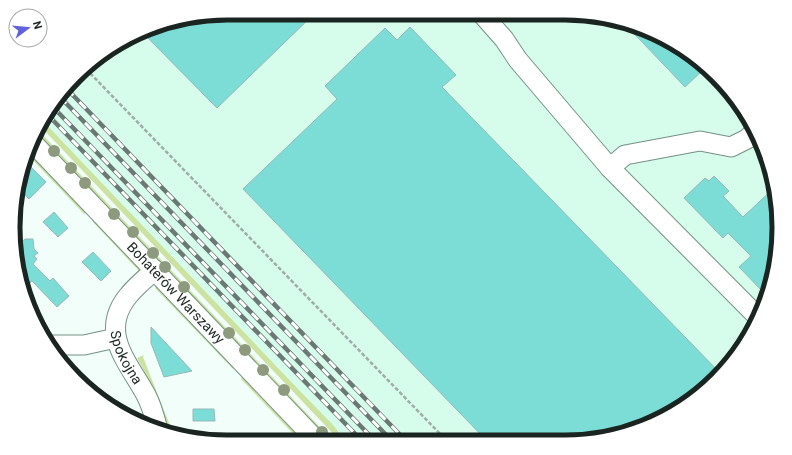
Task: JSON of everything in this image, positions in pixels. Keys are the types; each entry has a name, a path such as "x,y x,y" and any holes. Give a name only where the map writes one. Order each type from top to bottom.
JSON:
{"street":[{"path":"487,20 504,39 518,60 610,168 754,313"},
{"path":"610,168 625,155 700,141 731,147 747,139 751,135"},
{"name":"Bohaterów Warszawy","path":"37,147 311,435"},
{"name":"Spokojna","path":"155,270 124,301 116,324 116,338 123,356 146,396 156,422"},
{"path":"56,345 84,345 116,338"}],"path":[{"path":"89,73 441,435"}],"shaded area":[{"path":"214,20 578,20 618,27 656,41 680,55 701,71 721,91 737,112 756,148 768,187 772,214 772,241 768,268 756,307 737,343 721,364 701,384 680,400 656,414 631,424 605,431 578,435 341,435 47,125 55,112 71,91 91,71 112,55 136,41 161,31 187,24"}],"green space":[{"path":"47,125 334,426 341,435 334,435 44,130"},
{"path":"42,134 327,435 321,435 40,139"},
{"path":"34,153 86,208 84,214 32,159"},
{"path":"99,221 139,266 139,271 93,222"},
{"path":"157,285 235,364 233,369 155,288"},
{"path":"144,355 143,357 171,427 167,426 160,404 137,358"},
{"path":"242,377 247,377 302,435 294,435 241,379"}],"building":[{"path":"214,20 308,20 217,108 147,37 174,27"},
{"path":"410,27 456,75 442,87 716,369 701,384 680,400 656,414 618,428 578,435 481,435 243,189 337,99 325,86 385,28 397,40"},
{"path":"632,31 656,41 680,55 701,71 685,87"},
{"path":"30,166 46,182 29,199 23,193"},
{"path":"714,176 729,191 723,196 743,217 769,193 772,214 772,241 768,268 762,291 739,267 751,256 728,233 723,238 684,198 705,178 709,181"},
{"path":"54,212 68,228 58,237 43,222"},
{"path":"25,239 33,239 34,249 38,253 34,256 37,259 33,264 50,281 53,278 69,296 57,307 32,281 29,284 27,282 20,243"},
{"path":"93,252 111,271 101,281 82,262"},
{"path":"151,327 192,371 164,377 151,343"},
{"path":"193,409 214,409 215,421 193,421"}],"railway":[{"path":"70,92 400,435"},
{"path":"63,101 386,435"},
{"path":"56,110 369,435"},
{"path":"51,118 356,435"}]}
